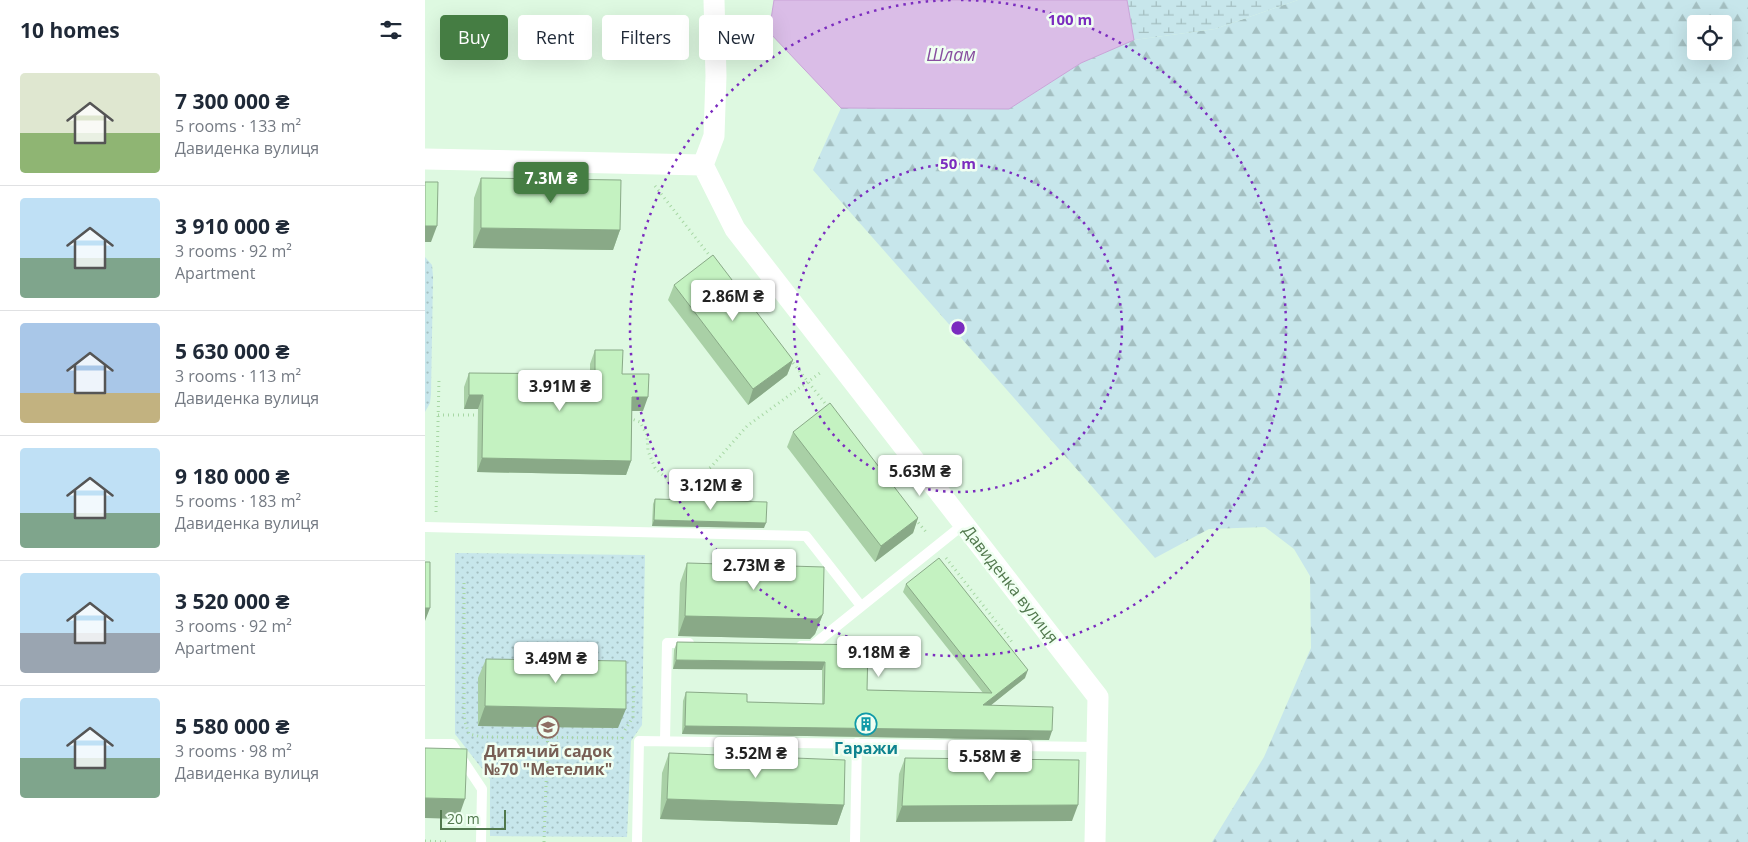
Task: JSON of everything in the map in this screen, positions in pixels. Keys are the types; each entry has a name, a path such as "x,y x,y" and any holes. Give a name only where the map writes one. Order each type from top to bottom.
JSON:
{"street":[{"path":"425,159 703,165 714,136 714,0"},
{"name":"Давиденка вулиця","path":"703,165 735,229 1099,697 1095,842"}],"lane":[{"path":"792,646 812,646 964,524"},
{"path":"430,527 806,536 861,606"},
{"path":"665,741 667,643 696,643"},
{"path":"637,842 639,740 1097,747"},
{"path":"425,744 452,744 482,789 481,842"},
{"path":"855,842 857,744"}],"path":[{"path":"637,163 716,264"},
{"path":"790,358 833,413"},
{"path":"628,418 640,422 647,435 648,451 655,468 668,480 691,482 711,467 747,426 837,360"},
{"path":"430,527 439,378"},
{"path":"438,415 486,416"},
{"path":"912,515 1011,642"},
{"path":"464,583 465,722 469,734 482,737 621,738 633,717 634,685"},
{"path":"544,842 548,727"},
{"path":"425,842 447,842"}],"shaded area":[{"path":"425,0 1748,0 1748,842 425,842"}],"green space":[{"path":"1127,0 1298,0 1215,29 1134,40"},
{"path":"1298,0 1748,0 1748,842 1212,842 1264,757 1311,648 1310,576 1294,549 1265,527 1209,529 1155,558 813,170 841,108 1009,109 1081,63 1134,40 1215,29"},
{"path":"425,257 432,265 433,276 431,394 430,403 425,412"},
{"path":"455,553 645,555 642,725 631,741 627,837 490,836 490,779 455,734"}],"water":[{"name":"Шлам","path":"774,0 1127,0 1134,40 1081,63 1009,109 841,108 773,36 772,15"}],"building":[{"path":"481,178 621,180 620,230 481,228"},
{"path":"425,182 438,182 437,226 425,226"},
{"path":"713,255 793,360 753,389 674,285"},
{"path":"595,350 623,350 622,374 649,374 648,397 632,397 631,461 482,458 483,395 469,395 469,373 595,374"},
{"path":"830,403 918,518 881,546 793,432"},
{"path":"655,499 767,502 766,523 654,520"},
{"path":"939,558 1028,670 983,705 1053,707 1052,731 685,726 686,692 747,694 747,702 824,704 825,662 676,660 677,642 868,645 867,690 992,693 906,584"},
{"path":"425,562 430,562 430,608 425,608"},
{"path":"687,563 824,567 823,614 817,619 685,616"},
{"path":"486,659 626,661 626,709 485,706"},
{"path":"425,748 467,749 465,799 425,798"},
{"path":"669,753 845,760 844,805 667,799"},
{"path":"905,758 1079,760 1078,805 902,806"}],"place":[{"name":"Гаражи","path":"866,724"},
{"name":"Дитячий садок №70 \"Метелик\"","path":"548,727"}]}
